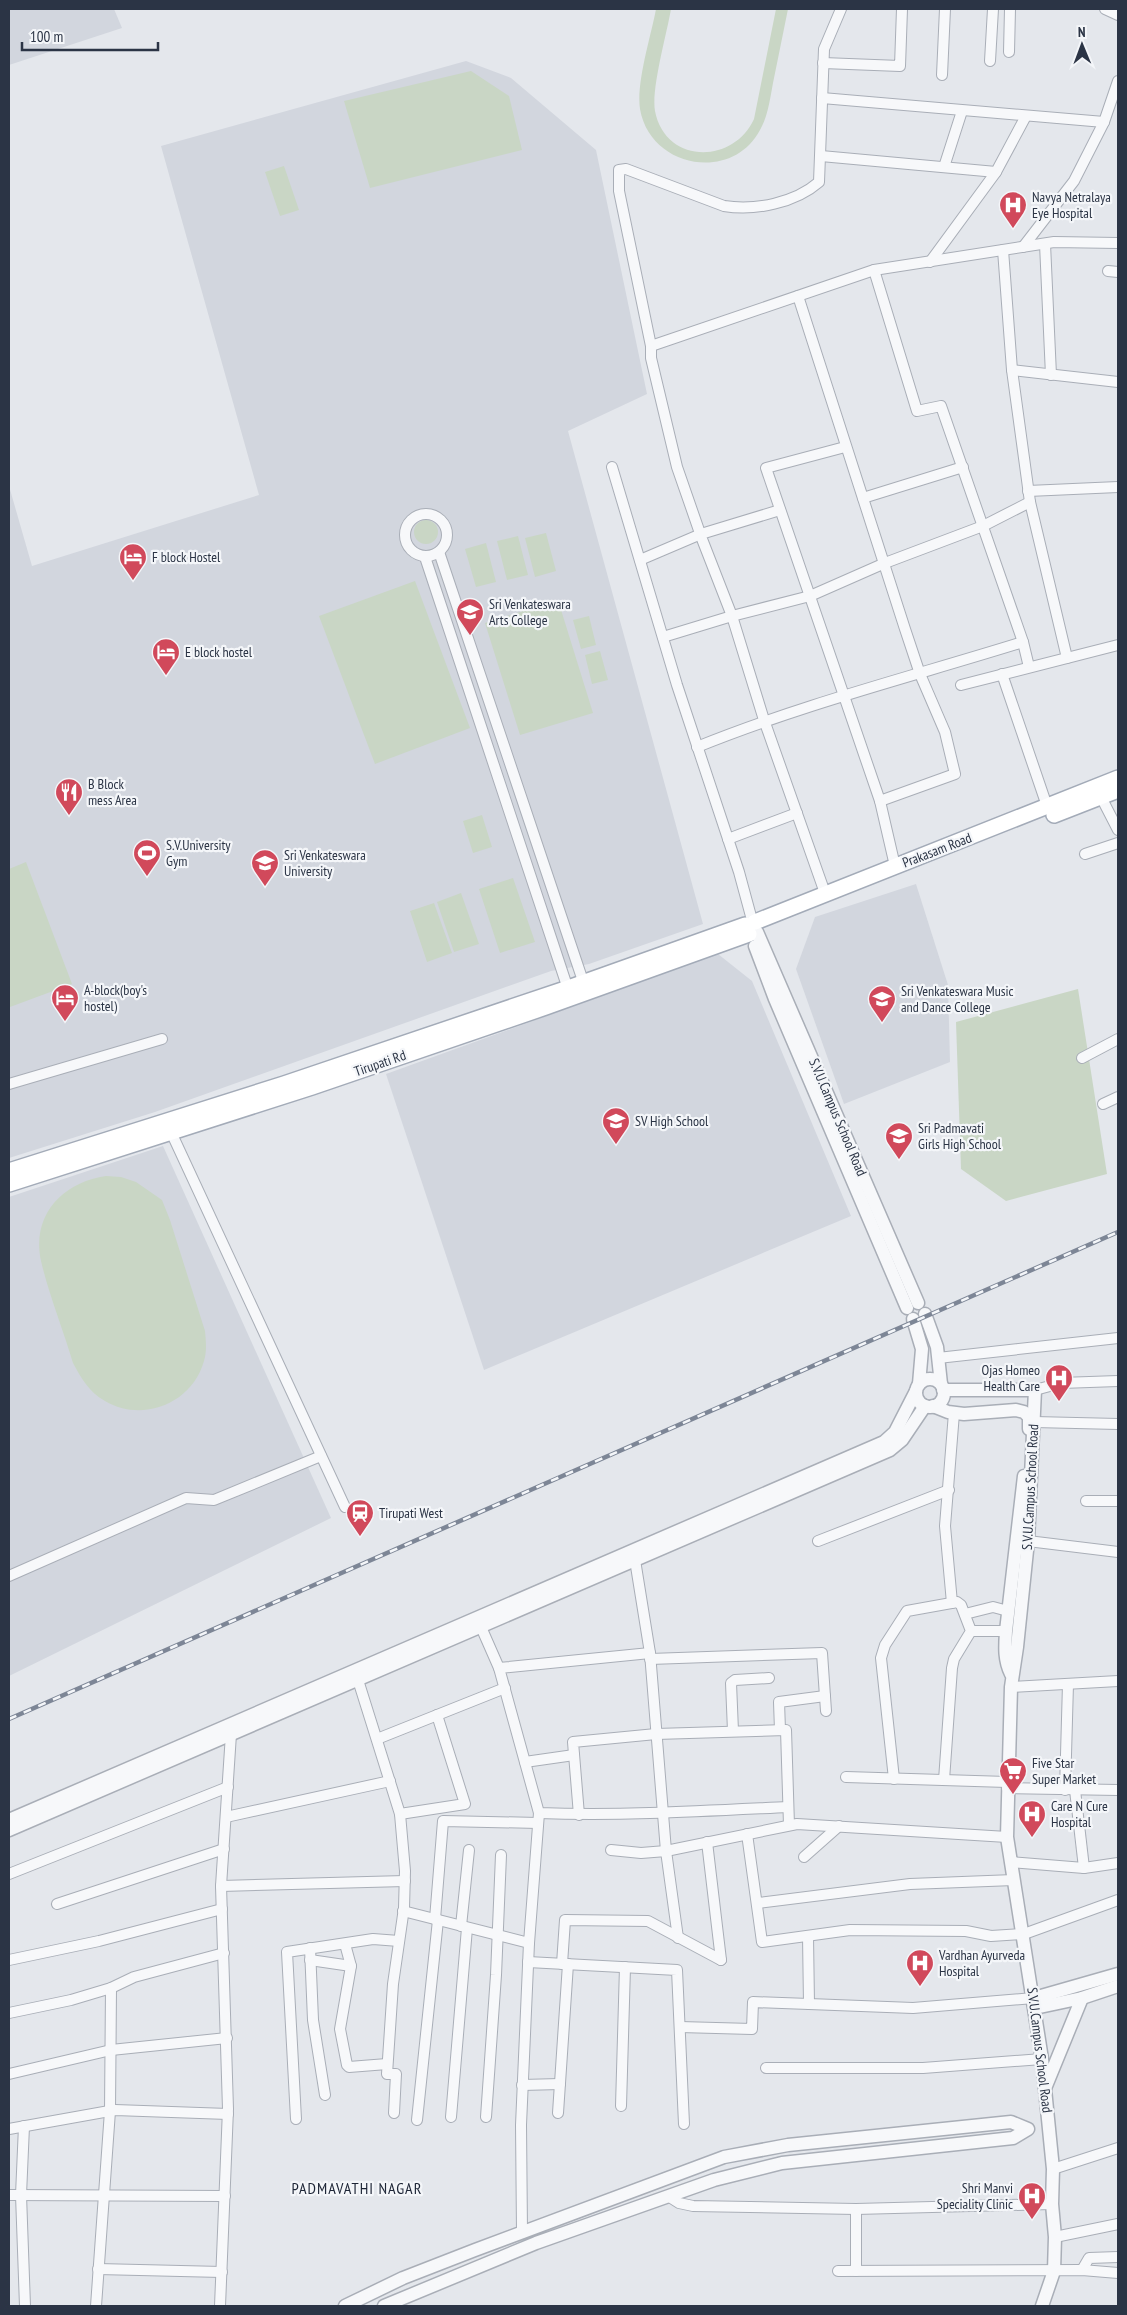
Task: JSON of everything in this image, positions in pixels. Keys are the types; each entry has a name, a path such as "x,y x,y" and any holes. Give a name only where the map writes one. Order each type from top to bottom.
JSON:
{"main road":[{"name":"Prakasam Road","path":"752,928 825,893 1118,778"},
{"name":"Prakasam Road","path":"752,928 1118,790"},
{"name":"Tirupati Rd","path":"585,987 731,941 752,928"},
{"name":"Tirupati Rd","path":"9,1184 171,1132 285,1089 569,993 752,928"},
{"name":"Tirupati Rd","path":"9,1171 285,1089"}],"street":[{"path":"825,893 764,720 732,616 700,534 678,467 651,358 651,346 620,191 619,170 626,169 724,206 739,208 792,199 811,190 819,182 824,49 840,9"},
{"path":"823,63 900,66 902,9"},
{"path":"942,75 945,9"},
{"path":"990,61 993,9"},
{"path":"1009,52 1010,9"},
{"path":"1105,9 1118,15"},
{"path":"1023,247 1074,181 1104,122 1118,80"},
{"path":"822,98 1104,122"},
{"path":"944,167 962,111"},
{"path":"930,262 996,172 1026,116"},
{"path":"821,156 996,172"},
{"path":"651,346 874,270 1045,244 1118,242"},
{"path":"1045,244 1051,374"},
{"path":"1003,250 1012,370 1028,491 1067,658"},
{"path":"874,270 917,411 941,406 1023,642 1029,667"},
{"path":"798,296 845,447 885,563 920,674 945,732 955,774 880,801"},
{"path":"1012,370 1118,382"},
{"path":"845,447 766,468 842,695 880,801 895,866"},
{"path":"612,467 697,747 728,839 752,928"},
{"path":"863,498 963,467"},
{"path":"1028,491 1118,487"},
{"path":"663,637 732,616 810,596 885,563 983,526 1030,502"},
{"path":"640,560 700,534 780,510"},
{"path":"425,557 438,552 447,538 444,523 435,515 418,515 409,522 405,537 412,550 425,557 569,993"},
{"path":"438,552 585,987"},
{"path":"697,747 764,720 1023,642"},
{"path":"961,686 1118,645"},
{"path":"1002,674 1047,806"},
{"path":"1101,797 1118,830"},
{"path":"728,839 797,813"},
{"path":"1085,854 1118,843"},
{"name":"S.V.U.Campus School Road","path":"752,928 912,1305 775,999 757,952 752,928"},
{"path":"731,941 757,952"},
{"path":"9,1084 162,1039"},
{"path":"1082,1058 1118,1039"},
{"path":"1103,1104 1118,1098"},
{"path":"171,1132 345,1507"},
{"path":"9,1830 890,1450 902,1440 929,1406 940,1402 942,1387 937,1347 925,1314"},
{"path":"913,1319 922,1350 917,1388 918,1400 929,1406"},
{"path":"938,1358 1118,1338"},
{"path":"9,1820 884,1442 895,1432 917,1388 930,1379 942,1387 1035,1390 1061,1383 1118,1381"},
{"name":"S.V.U.Campus School Road","path":"1035,1390 1028,1541 1017,1647 1011,1680 1007,1837 1024,1934 1042,2058 1053,2169 1054,2270 1042,2306"},
{"name":"S.V.U.Campus School Road","path":"929,1406 954,1413 1016,1410 1024,1412 1029,1417 1030,1426 1006,1631 1006,1659 1011,1680"},
{"path":"952,1603 945,1526 954,1413"},
{"path":"1034,1422 1118,1424"},
{"path":"9,1576 186,1498 214,1500 321,1456"},
{"path":"818,1541 949,1490"},
{"path":"1086,1501 1118,1500"},
{"path":"1028,1541 1118,1552"},
{"path":"635,1560 650,1656 666,1851 678,1938"},
{"path":"894,1779 881,1658 883,1649 907,1611 959,1603 971,1631 954,1659 952,1668 944,1780"},
{"path":"964,1614 993,1607 1008,1611"},
{"path":"481,1627 500,1668 538,1818 528,1943 522,2085 522,2232"},
{"path":"971,1631 1006,1631"},
{"path":"500,1668 650,1656 822,1653 826,1711"},
{"path":"734,1732 731,1683 735,1680 769,1678"},
{"path":"358,1680 400,1814 405,1881 403,1912 393,1984 387,2074 396,2074 394,2113"},
{"path":"1011,1680 1068,1684 1118,1681"},
{"path":"1068,1684 1070,1790 1084,1868"},
{"path":"377,1739 505,1688"},
{"path":"780,1730 779,1702 825,1696"},
{"path":"400,1814 465,1804 437,1715"},
{"path":"580,1815 573,1742 656,1734 786,1730 789,1825"},
{"path":"220,2306 228,2114 221,1886 231,1734"},
{"path":"525,1762 574,1755"},
{"path":"846,1777 944,1780 1070,1790 1118,1790"},
{"path":"226,1817 390,1781"},
{"path":"9,1874 228,1787"},
{"path":"417,2120 437,1920 443,1821 663,1813 788,1806"},
{"path":"612,1850 666,1851 797,1824 1007,1837"},
{"path":"804,1857 839,1826"},
{"path":"747,1834 762,1942 850,1930 966,1931 991,1936 1024,1934 1118,1900"},
{"path":"558,2113 565,1964 565,1920 648,1921 721,1960 707,1842"},
{"path":"57,1904 224,1849"},
{"path":"451,2117 469,1850"},
{"path":"486,2116 501,1855"},
{"path":"1011,1862 1084,1868 1118,1862"},
{"path":"758,1904 910,1884 1014,1880"},
{"path":"221,1886 405,1881"},
{"path":"9,1960 99,1941 222,1910"},
{"path":"403,1912 528,1943"},
{"path":"808,1936 809,2004"},
{"path":"296,2119 287,1952 373,1939 399,1941"},
{"path":"345,1944 351,1966 340,2025 347,2065 349,2067 388,2064"},
{"path":"310,1948 313,2020 325,2095"},
{"path":"9,2014 71,2000 111,1988 134,1977 224,1953"},
{"path":"310,1960 351,1966"},
{"path":"528,1962 677,1970 684,2124"},
{"path":"621,2106 625,1967"},
{"path":"1034,2003 1118,1974"},
{"path":"680,2027 752,2029 753,2002 912,2008 1034,2003 1082,1998 1118,1986"},
{"path":"96,2306 110,2111 111,1988"},
{"path":"1045,2089 1082,1998"},
{"path":"9,2074 111,2050 226,2038"},
{"path":"766,2068 923,2068 1042,2058"},
{"path":"522,2085 560,2084"},
{"path":"9,2129 110,2111 228,2114"},
{"path":"345,2306 403,2278 522,2232 724,2157 751,2150 788,2144 1011,2122 1028,2128 1049,2127"},
{"path":"24,2126 21,2195 25,2306"},
{"path":"384,2306 536,2243 714,2180 782,2163 1013,2138 1028,2128"},
{"path":"1053,2169 1118,2148"},
{"path":"9,2196 225,2196"},
{"path":"668,2196 679,2203 693,2206 856,2209 1052,2204"},
{"path":"856,2209 856,2271"},
{"path":"1055,2237 1118,2224"},
{"path":"1082,2270 1089,2258 1118,2256"},
{"path":"98,2269 222,2272"},
{"path":"838,2271 1082,2270 1118,2274"}],"shaded area":[{"path":"9,9 114,9 122,28 9,65"},
{"path":"466,61 511,78 596,150 647,394 568,431 703,924 589,964 551,971 155,1112 9,1158 9,486 32,566 259,495 161,146"},
{"name":"Sri Venkateswara Music and Dance College","path":"916,884 948,985 950,1062 844,1104 796,969 815,917"},
{"name":"SV High School","path":"718,954 752,981 851,1216 484,1370 386,1074"},
{"path":"163,1146 331,1518 9,1676 9,1197"}],"green space":[{"path":"656,9 671,9 657,75 654,101 655,111 661,128 672,141 685,149 700,152 716,151 731,145 744,134 754,119 776,9 788,9 765,119 760,130 747,147 731,157 712,162 693,162 675,156 659,145 647,129 640,109 639,98"},
{"path":"471,71 509,96 522,150 370,188 344,101"},
{"path":"284,166 299,210 280,216 265,172"},
{"path":"426,520 435,523 438,532 435,541 426,544 417,541 414,532 417,523"},
{"path":"546,533 556,571 535,577 525,538"},
{"path":"518,536 528,575 507,580 497,541"},
{"path":"486,543 496,582 476,587 465,549"},
{"path":"415,581 470,728 375,764 319,616"},
{"path":"558,600 593,713 520,735 485,623"},
{"path":"589,616 596,645 581,649 573,620"},
{"path":"600,651 608,680 592,684 585,655"},
{"path":"482,815 492,847 473,853 463,821"},
{"path":"26,862 72,984 10,1007 9,869"},
{"path":"513,878 535,942 500,953 479,889"},
{"path":"461,893 479,944 454,952 437,902"},
{"path":"434,903 452,953 427,962 410,911"},
{"path":"1078,989 1107,1174 1006,1201 961,1169 956,1022"},
{"path":"106,1176 121,1177 136,1182 162,1200 205,1331 206,1354 198,1376 189,1388 177,1398 164,1405 149,1409 134,1410 119,1407 99,1397 86,1384 73,1363 41,1261 39,1244 41,1229 46,1215 54,1204 64,1193 76,1185 90,1179"}],"railway":[{"path":"9,1719 1118,1232"}],"place":[{"name":"Navya Netralaya Eye Hospital","path":"1013,229"},
{"name":"F block Hostel","path":"133,581"},
{"name":"Sri Venkateswara Arts College","path":"470,636"},
{"name":"E block hostel","path":"166,676"},
{"name":"B Block mess Area","path":"69,816"},
{"name":"S.V.University Gym","path":"147,877"},
{"name":"Sri Venkateswara University","path":"265,887"},
{"name":"A-block(boy's hostel)","path":"65,1022"},
{"name":"Sri Venkateswara Music and Dance College","path":"882,1023"},
{"name":"SV High School","path":"616,1145"},
{"name":"Sri Padmavati Girls High School","path":"899,1160"},
{"name":"Ojas Homeo Health Care","path":"1059,1402"},
{"name":"Tirupati West","path":"360,1537"},
{"name":"Five Star Super Market","path":"1013,1795"},
{"name":"Care N Cure Hospital","path":"1032,1838"},
{"name":"Vardhan Ayurveda Hospital","path":"920,1987"},
{"name":"Shri Manvi Speciality Clinic","path":"1032,2220"}],"district":[{"name":"PADMAVATHI NAGAR","path":"357,2188"}]}
